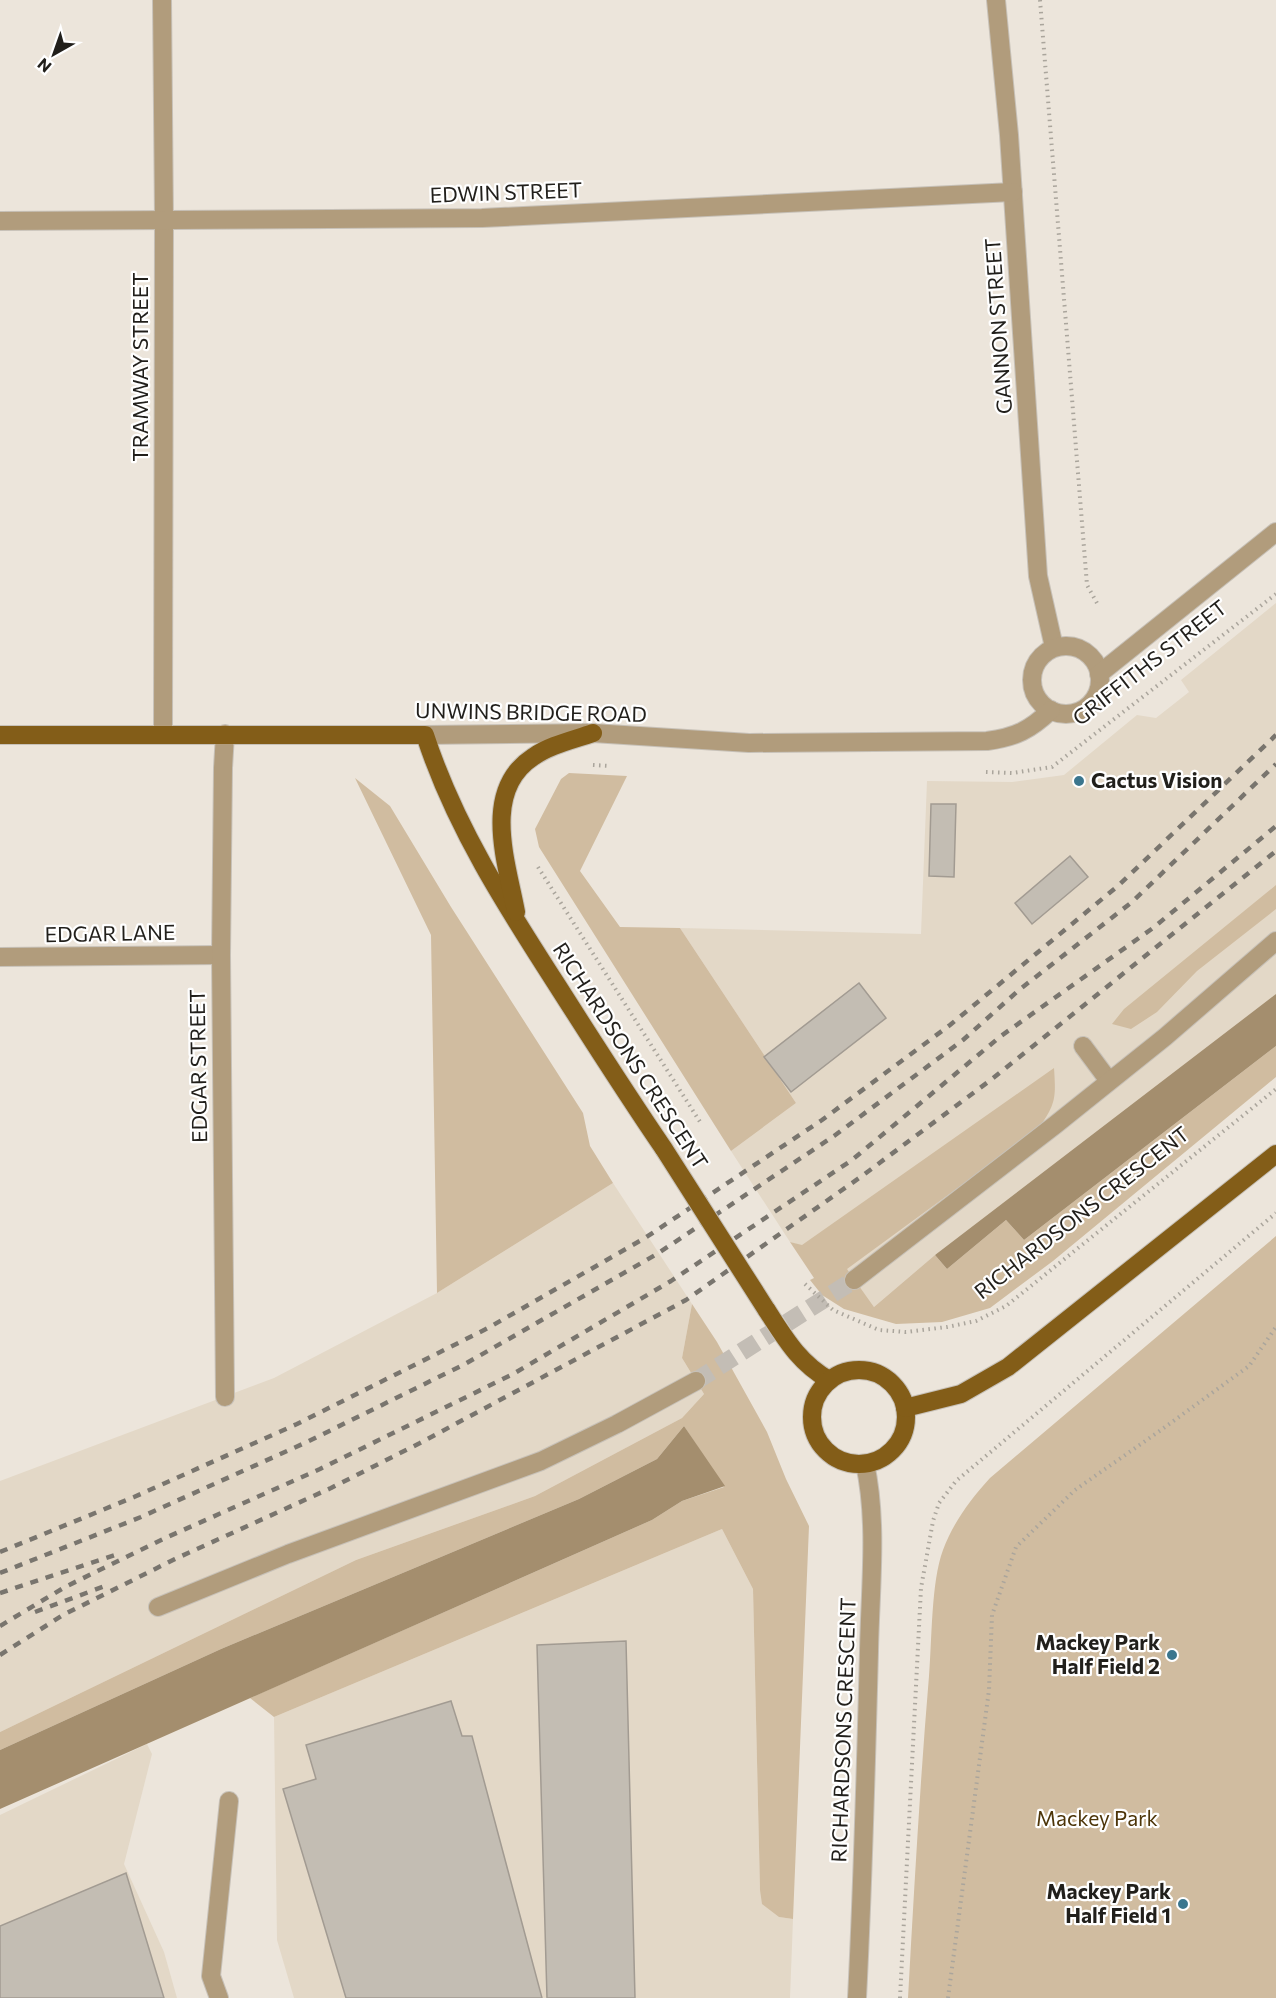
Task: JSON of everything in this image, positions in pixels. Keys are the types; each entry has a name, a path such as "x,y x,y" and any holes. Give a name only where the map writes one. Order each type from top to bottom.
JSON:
{"main road":[{"path":"518,925 501,830 504,795 520,768 531,758 593,733"},
{"name":"UNWINS BRIDGE ROAD","path":"0,735 425,735"},
{"name":"RICHARDSONS CRESCENT","path":"425,735 437,772 451,803 518,925 796,1354 812,1370 829,1380"},
{"path":"905,1408 961,1394 1008,1367 1276,1154"},
{"path":"858,1370 874,1372 888,1380 899,1393 905,1408 906,1423 902,1438 893,1451 879,1460 865,1464 849,1464 835,1459 823,1449 814,1436 811,1421 812,1406 818,1392 829,1380 843,1372 858,1370"}],"street":[{"name":"TRAMWAY STREET","path":"162,0 163,734"},
{"name":"GANNON STREET","path":"996,0 1013,192 1038,576 1054,647"},
{"name":"EDWIN STREET","path":"0,221 482,218 1013,192"},
{"name":"GRIFFITHS STREET","path":"1099,674 1276,532"},
{"path":"1064,645 1083,650 1091,656 1099,674 1100,685 1091,703 1082,710 1061,714 1043,705 1036,697 1031,678 1038,659 1054,647 1064,645"},
{"name":"UNWINS BRIDGE ROAD","path":"425,735 593,733 749,743 987,741 1008,739 1022,733 1051,710"},
{"name":"EDGAR STREET","path":"225,734 221,955 225,1397"},
{"path":"854,1280 1165,1037 1276,941"},
{"name":"EDGAR LANE","path":"0,957 221,955"},
{"path":"1083,1046 1109,1081"},
{"path":"158,1607 288,1554 541,1461 617,1424 696,1381"},
{"name":"RICHARDSONS CRESCENT","path":"857,1998 865,1843 871,1564 870,1488 865,1464"},
{"path":"219,1998 211,1976 229,1802"}],"path":[{"path":"1040,0 1088,585 1098,605"},
{"name":"GRIFFITHS STREET","path":"1052,767 1276,594"},
{"name":"RICHARDSONS CRESCENT","path":"534,860 702,1125"},
{"name":"RICHARDSONS CRESCENT","path":"805,1284 833,1310 879,1330 906,1332 947,1327 976,1321 991,1315 1006,1306 1276,1089"},
{"path":"900,1998 921,1588 933,1521 939,1503 956,1481 1275,1215"},
{"path":"948,1998 989,1690 992,1615 1016,1547 1075,1490 1249,1366 1276,1327"}],"shaded area":[{"path":"1276,603 1276,994 935,1255 874,1307 838,1257 790,1242 731,1151 796,1103 680,928 921,934 927,781 1012,782 1064,775 1137,715 1156,718 1189,692 1181,680"},
{"path":"1276,994 1276,1046 1024,1240 1006,1220 947,1269 935,1255"},
{"path":"613,1183 692,1304 682,1358 704,1394 682,1418 535,1496 356,1560 0,1732 0,1481 274,1378 437,1293"},
{"path":"684,1426 725,1486 682,1501 652,1520 0,1809 0,1750 221,1649 579,1499 657,1459"},
{"path":"722,1529 753,1589 760,1890 779,1917 793,1919 790,1998 294,1998 277,1940 274,1717"},
{"path":"147,1744 152,1754 124,1864 164,1952 177,1998 0,1998 0,1815"}],"green space":[{"path":"569,773 627,776 580,871 620,927 680,928 796,1103 731,1151 539,847 535,829 561,779"},
{"path":"355,778 390,806 451,907 583,1113 590,1146 613,1183 437,1293 431,935"},
{"path":"1276,885 1276,909 1197,971 1157,1012 1131,1029 1112,1024 1124,1009"},
{"path":"1276,1046 1276,1077 1053,1261 990,1308 942,1322 896,1324 844,1309 822,1295 810,1280 814,1278 790,1242 802,1245 1054,1068 1054,1100 1038,1129 847,1269 874,1307 935,1255 947,1269 1006,1220 1024,1240"},
{"name":"Mackey Park","path":"1276,1236 1276,1998 908,1998 934,1595 939,1563 947,1540 963,1512 990,1478"},
{"path":"692,1304 717,1342 767,1432 786,1479 809,1526 793,1919 779,1917 762,1904 753,1589 722,1529 274,1717 250,1698 652,1520 682,1501 724,1487 684,1426 657,1459 579,1499 221,1649 0,1750 0,1732 356,1560 535,1496 682,1418 704,1394 682,1358"}],"building":[{"path":"931,804 956,804 954,877 929,876"},
{"path":"1070,856 1088,877 1032,924 1015,903"},
{"path":"859,983 886,1018 791,1092 764,1057"},
{"path":"626,1641 635,1998 547,1998 537,1645"},
{"path":"451,1701 462,1736 472,1736 542,1998 346,1998 283,1789 316,1779 306,1745"},
{"path":"126,1873 164,1998 0,1998 0,1926"}],"tunnel":[{"path":"696,1381 854,1280"}],"railway":[{"path":"0,1552 134,1497 297,1424 488,1328 645,1238 822,1120 950,1025 1119,885 1276,735"},
{"path":"0,1573 141,1517 307,1442 465,1364 657,1254 834,1136 963,1040 1019,990 1132,902 1276,764"},
{"path":"0,1626 65,1587 163,1539 320,1469 513,1374 671,1281 852,1160 1001,1036 1153,928 1276,826"},
{"path":"0,1655 63,1615 175,1559 331,1488 420,1443 686,1300 862,1176 992,1079 1276,851"},
{"path":"0,1593 115,1555"},
{"path":"35,1612 105,1586"}],"place":[{"name":"Cactus Vision","path":"1079,781"},
{"name":"Mackey Park Half Field 2","path":"1172,1655"},
{"name":"Mackey Park Half Field 1","path":"1183,1904"}]}
